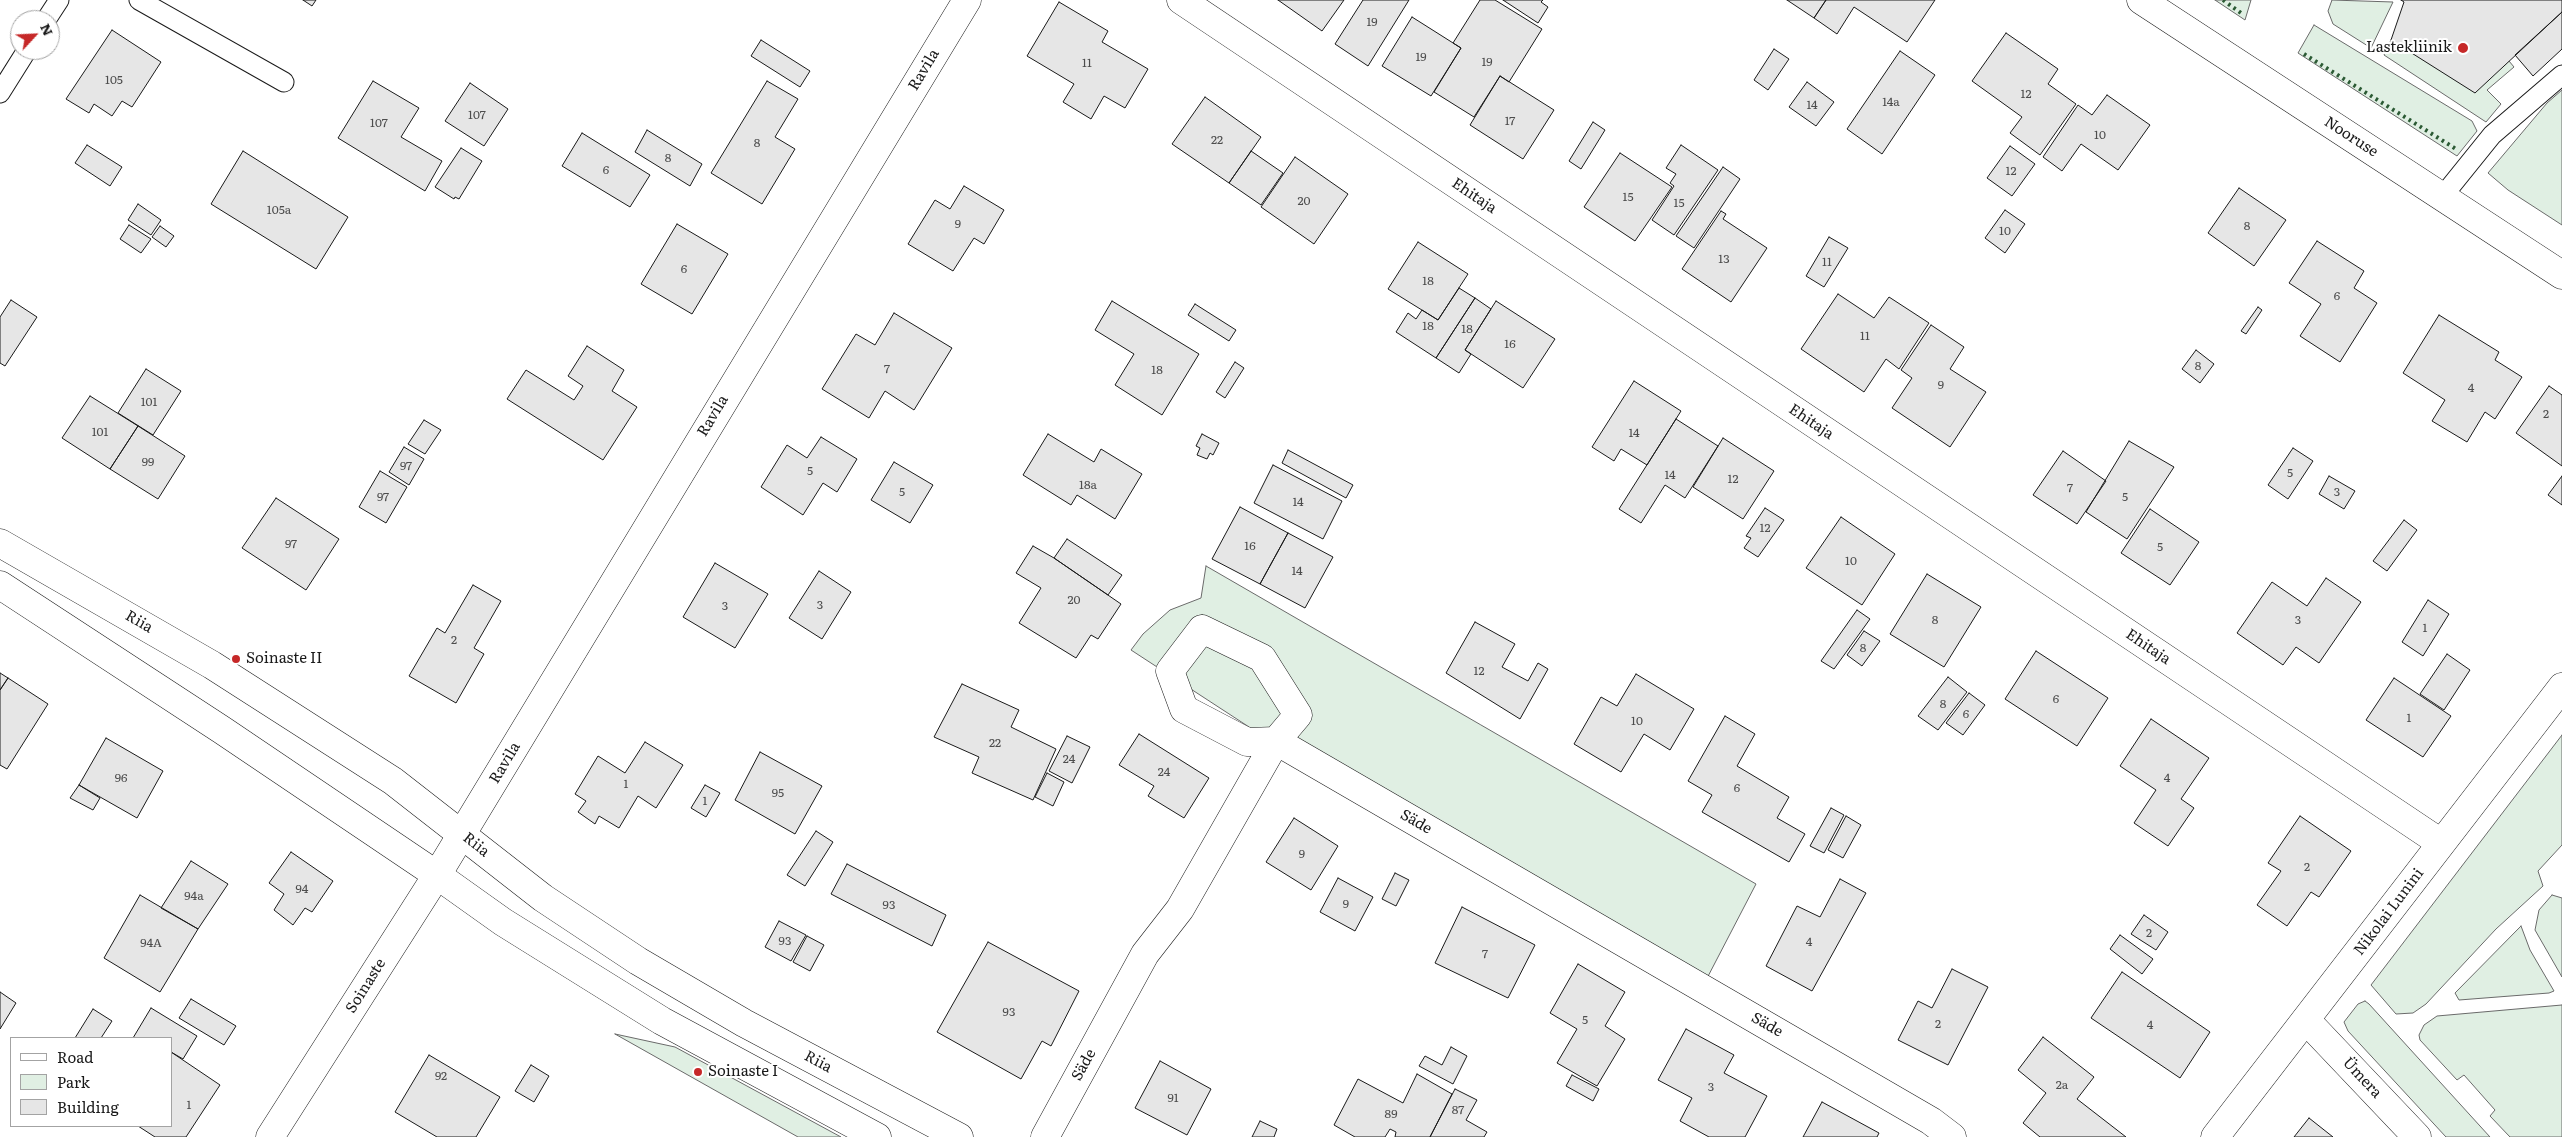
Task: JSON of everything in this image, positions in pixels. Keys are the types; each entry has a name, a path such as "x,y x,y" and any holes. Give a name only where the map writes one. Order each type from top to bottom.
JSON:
{"main road":[{"name":"Ravila","path":"461,833 967,0"},
{"name":"Ehitaja","path":"1181,0 2441,843"},
{"name":"Nooruse","path":"2140,0 2562,275"},
{"name":"Riia","path":"0,542 228,675 393,781 543,898 638,962 744,1023 959,1137"},
{"path":"0,585 69,628 437,875 503,922 662,1021 877,1137"},
{"path":"1202,629 1262,658 1298,715 1276,741 1247,742 1184,709 1170,671 1202,629"},
{"name":"Nikolai Lunini","path":"2215,1137 2562,687"},
{"name":"Säde","path":"1045,1137 1144,954 1180,909 1276,741 1931,1121 1952,1137"},
{"name":"Soinaste","path":"270,1137 437,875 461,833"},
{"name":"Ümera","path":"2306,1020 2417,1137"}],"lane":[{"path":"139,0 284,82"},
{"path":"0,93 21,60"},
{"path":"2442,197 2492,135 2562,75"}],"green space":[{"path":"2215,0 2251,0 2245,20"},
{"path":"2332,0 2393,2 2371,48 2333,24 2328,11"},
{"path":"2314,25 2472,121 2477,131 2457,156 2298,53"},
{"path":"2391,40 2509,61 2514,67 2487,90 2501,104 2486,122 2384,55"},
{"path":"2562,90 2562,225 2508,190 2488,173 2547,103"},
{"path":"1206,566 1756,884 1704,984 1269,740 1131,650 1143,634 1170,610 1201,598"},
{"path":"2562,735 2562,845 2538,871 2543,886 2496,929 2426,1004 2413,1013 2396,1014 2371,985"},
{"path":"2552,895 2562,898 2562,977 2535,930 2539,910"},
{"path":"2521,926 2530,950 2554,991 2549,993 2459,1000 2455,993"},
{"path":"2365,1001 2490,1137 2446,1137 2348,1031 2344,1022 2358,1004"},
{"path":"2562,1005 2562,1137 2510,1137 2490,1116 2495,1110 2464,1075 2457,1080 2420,1040 2419,1035 2424,1025 2437,1016"},
{"path":"615,1034 675,1047 841,1137 798,1137"}],"building":[{"path":"303,0 316,0 312,6"},
{"path":"1278,0 1344,0 1322,31"},
{"path":"1363,0 1409,0 1368,66 1335,44"},
{"path":"1480,0 1495,0 1542,29 1509,82 1500,76 1474,117 1434,92 1461,48 1453,43"},
{"path":"1503,0 1543,0 1541,2 1548,7 1538,23"},
{"path":"1787,0 1826,0 1814,18"},
{"path":"1826,0 1935,0 1907,42 1854,7 1837,34 1814,18"},
{"name":"Lastekliinik","path":"2401,0 2562,0 2562,12 2475,93 2391,40 2404,2"},
{"path":"1059,2 1108,31 1102,42 1148,69 1125,108 1104,96 1091,119 1063,102 1074,84 1027,56"},
{"path":"2562,12 2562,49 2533,76 2515,55"},
{"path":"1412,17 1461,48 1431,96 1382,66"},
{"path":"112,30 161,62 132,107 122,101 112,116 94,104 89,113 66,99"},
{"path":"2006,33 2058,69 2048,84 2076,104 2040,155 2010,133 2022,117 1972,81"},
{"path":"761,40 810,71 800,87 751,56"},
{"path":"1774,49 1789,59 1768,90 1754,80"},
{"path":"1900,51 1935,75 1882,154 1847,129"},
{"path":"1500,76 1554,110 1523,159 1470,125"},
{"path":"373,81 419,108 401,137 442,161 425,191 338,138"},
{"path":"767,81 798,99 775,137 795,149 762,204 711,173"},
{"path":"1807,82 1834,102 1816,126 1789,107"},
{"path":"470,83 508,109 484,146 445,121"},
{"path":"2107,95 2150,125 2118,170 2081,144 2062,171 2043,157 2078,105 2092,115"},
{"path":"1205,97 1261,137 1229,183 1172,144"},
{"path":"1593,122 1605,130 1581,169 1569,161"},
{"path":"647,130 702,164 690,186 635,152"},
{"path":"582,133 650,175 630,207 562,166"},
{"path":"87,145 122,167 110,186 75,163"},
{"path":"1681,145 1718,170 1674,235 1652,220 1674,186 1670,183 1676,174 1666,168"},
{"path":"2010,146 2035,164 2012,196 1987,178"},
{"path":"461,148 482,161 459,199 455,197 454,199 435,187"},
{"path":"243,151 348,217 316,269 211,204"},
{"path":"1251,151 1283,173 1261,205 1229,183"},
{"path":"1620,153 1672,187 1635,241 1584,207"},
{"path":"1295,157 1348,194 1314,244 1261,207"},
{"path":"1723,167 1740,179 1694,248 1676,236"},
{"path":"964,186 1004,210 984,244 974,238 953,271 908,244 935,200 950,209"},
{"path":"2239,188 2286,220 2254,266 2208,233"},
{"path":"138,204 161,220 151,235 128,220"},
{"path":"2005,210 2025,224 2005,253 1985,238"},
{"path":"1721,211 1726,214 1723,219 1767,248 1731,302 1682,269"},
{"path":"677,224 728,254 692,314 641,284"},
{"path":"129,225 151,239 141,253 120,239"},
{"path":"160,226 174,236 166,247 152,237"},
{"path":"1829,237 1848,248 1824,287 1806,276"},
{"path":"2317,241 2364,271 2354,288 2377,303 2340,362 2300,336 2321,304 2289,283"},
{"path":"1418,242 1468,274 1438,320 1388,289"},
{"path":"1459,288 1475,298 1436,358 1396,332 1408,313 1416,319 1422,310 1438,320"},
{"path":"1838,294 1874,318 1889,297 1929,323 1899,369 1886,359 1864,392 1801,349"},
{"path":"1475,298 1491,309 1465,350 1471,354 1459,373 1436,358"},
{"path":"11,300 37,317 5,366 0,363 0,317"},
{"path":"1112,301 1199,354 1162,415 1115,385 1134,354 1095,330"},
{"path":"1496,301 1555,339 1523,388 1465,350"},
{"path":"1195,304 1236,330 1229,341 1188,315"},
{"path":"2258,307 2262,310 2246,334 2241,331"},
{"path":"894,313 952,348 914,410 885,391 869,418 822,389 856,334 875,345"},
{"path":"2439,315 2499,352 2495,360 2522,377 2495,419 2485,412 2467,442 2432,421 2445,400 2403,373"},
{"path":"1931,325 1964,347 1950,369 1986,392 1950,447 1892,408 1912,378 1901,370"},
{"path":"587,346 624,370 612,391 637,407 603,460 507,399 526,370 574,400 583,386 568,376"},
{"path":"2196,350 2214,364 2200,383 2182,369"},
{"path":"1235,362 1244,368 1225,398 1216,392"},
{"path":"146,369 181,391 153,435 118,413"},
{"path":"1634,381 1681,411 1647,465 1621,449 1614,461 1592,447"},
{"path":"2549,386 2562,395 2562,466 2516,433"},
{"path":"90,396 138,426 110,469 62,438"},
{"path":"1676,419 1718,446 1685,498 1665,485 1641,523 1619,509"},
{"path":"424,420 441,430 425,454 408,444"},
{"path":"138,426 185,456 158,499 110,469"},
{"path":"1048,434 1094,462 1101,449 1142,474 1115,519 1077,495 1071,505 1023,475"},
{"path":"1202,434 1219,443 1213,455 1210,453 1207,459 1197,455 1200,448 1196,446"},
{"path":"821,437 857,459 837,492 823,483 803,515 761,487 787,445 807,458"},
{"path":"1723,438 1774,471 1743,519 1693,487"},
{"path":"2129,441 2174,467 2127,539 2086,512"},
{"path":"404,447 424,459 409,485 389,472"},
{"path":"2293,448 2313,461 2288,499 2268,485"},
{"path":"1288,450 1353,485 1346,498 1282,463"},
{"path":"2063,451 2106,481 2077,524 2033,495"},
{"path":"894,462 933,485 910,523 871,500"},
{"path":"1273,465 1342,501 1323,539 1254,503"},
{"path":"380,471 407,487 386,523 359,507"},
{"path":"2329,476 2355,491 2344,509 2319,494"},
{"path":"2562,476 2562,505 2548,495"},
{"path":"276,498 339,539 306,590 242,548"},
{"path":"1240,507 1288,533 1260,584 1212,559"},
{"path":"1765,508 1784,520 1758,557 1744,548 1751,538 1746,536"},
{"path":"2150,509 2199,542 2170,585 2121,553"},
{"path":"1841,517 1895,554 1862,605 1806,568"},
{"path":"2404,520 2417,530 2387,571 2373,561"},
{"path":"1288,533 1333,557 1305,608 1260,584"},
{"path":"1067,539 1122,575 1108,595 1054,558"},
{"path":"1033,546 1054,558 1121,604 1098,639 1091,635 1076,658 1019,623 1041,588 1016,573"},
{"path":"715,563 768,594 735,648 683,617"},
{"path":"819,571 851,592 822,639 789,618"},
{"path":"1927,574 1981,607 1944,667 1890,634"},
{"path":"2326,578 2361,602 2319,663 2296,647 2283,665 2237,633 2272,582 2307,606"},
{"path":"473,585 501,601 474,648 484,654 456,703 409,676 437,628 445,633"},
{"path":"2428,600 2449,614 2423,656 2402,642"},
{"path":"1857,610 1870,619 1834,669 1821,661"},
{"path":"1475,622 1515,644 1502,667 1528,681 1538,663 1548,669 1520,719 1446,673"},
{"path":"1864,631 1880,641 1862,666 1847,655"},
{"path":"2036,651 2108,698 2077,746 2005,699"},
{"path":"2447,654 2470,670 2444,710 2420,694"},
{"path":"0,673 8,678 0,690"},
{"path":"1636,674 1694,709 1670,750 1644,734 1621,772 1574,744 1601,697 1617,706"},
{"path":"1948,677 1967,692 1938,730 1918,716"},
{"path":"8,678 48,704 7,769 0,765 0,690"},
{"path":"2394,678 2451,716 2423,757 2366,720"},
{"path":"962,684 1019,710 1011,727 1056,749 1033,800 972,773 979,757 934,737"},
{"path":"1969,693 1985,705 1963,735 1946,723"},
{"path":"1725,716 1755,734 1737,766 1789,797 1777,818 1805,834 1789,862 1702,812 1712,795 1688,781"},
{"path":"2151,719 2209,758 2181,799 2194,808 2168,846 2134,823 2156,790 2120,766"},
{"path":"1139,734 1209,778 1184,818 1148,796 1154,786 1119,765"},
{"path":"1067,736 1090,747 1072,783 1049,771"},
{"path":"106,738 163,771 137,818 79,785"},
{"path":"645,742 683,765 656,808 638,796 619,828 599,816 595,824 578,812 586,801 575,794 598,756 625,773"},
{"path":"760,752 822,786 795,834 735,800"},
{"path":"1047,773 1064,782 1053,806 1035,797"},
{"path":"79,785 100,798 93,810 70,798"},
{"path":"705,785 720,793 706,817 691,808"},
{"path":"1831,808 1844,815 1824,853 1810,846"},
{"path":"1846,816 1861,825 1843,858 1828,850"},
{"path":"2300,816 2351,851 2319,897 2311,892 2287,926 2257,905 2281,871 2268,863"},
{"path":"1294,818 1338,846 1311,890 1266,862"},
{"path":"816,831 833,842 805,886 787,875"},
{"path":"291,852 333,881 312,912 305,908 293,925 274,910 284,894 269,883"},
{"path":"191,861 228,884 198,929 161,908"},
{"path":"847,864 946,915 932,946 831,894"},
{"path":"1395,873 1409,880 1396,906 1382,899"},
{"path":"1338,878 1373,897 1355,931 1320,912"},
{"path":"1840,879 1866,893 1812,991 1766,966 1797,906 1820,917"},
{"path":"140,895 198,929 160,992 104,958"},
{"path":"1462,907 1535,945 1508,998 1435,963"},
{"path":"2144,915 2168,932 2156,950 2131,934"},
{"path":"779,921 806,935 791,961 765,947"},
{"path":"2120,935 2153,959 2142,974 2110,949"},
{"path":"807,936 824,945 810,971 793,962"},
{"path":"988,942 1079,991 1051,1046 1042,1041 1021,1079 937,1032"},
{"path":"1578,964 1625,992 1605,1026 1625,1039 1597,1086 1557,1063 1577,1029 1550,1013"},
{"path":"1952,969 1988,987 1948,1065 1898,1040 1918,1001 1932,1008"},
{"path":"2122,972 2210,1032 2180,1078 2091,1018"},
{"path":"0,992 16,1003 0,1029"},
{"path":"191,999 236,1026 224,1045 179,1018"},
{"path":"151,1008 197,1036 183,1059 172,1053 172,1037 134,1037"},
{"path":"93,1009 112,1021 102,1037 76,1037"},
{"path":"1686,1029 1734,1055 1724,1073 1767,1096 1745,1137 1709,1137 1680,1121 1692,1098 1658,1080"},
{"path":"2043,1037 2094,1077 2077,1099 2126,1137 2040,1137 2023,1123 2046,1093 2018,1070"},
{"path":"1451,1047 1467,1056 1453,1084 1419,1066 1425,1056 1442,1065"},
{"path":"172,1053 220,1085 186,1137 155,1137 140,1127 172,1127"},
{"path":"429,1055 500,1097 476,1137 437,1137 395,1112"},
{"path":"1160,1061 1211,1089 1187,1135 1135,1108"},
{"path":"531,1065 549,1076 534,1102 515,1091"},
{"path":"1417,1074 1452,1094 1430,1137 1395,1137 1396,1132 1390,1129 1385,1137 1355,1137 1334,1125 1358,1079 1403,1103"},
{"path":"1572,1075 1599,1089 1593,1101 1566,1086"},
{"path":"1455,1089 1477,1100 1466,1120 1487,1132 1484,1137 1430,1137"},
{"path":"1822,1102 1879,1133 1877,1137 1803,1137"},
{"path":"2309,1118 2333,1137 2294,1137"},
{"path":"1260,1121 1277,1129 1274,1137 1252,1137"}],"hedge":[{"path":"2223,0 2241,13"},
{"path":"2304,54 2456,149"}],"place":[{"name":"Lastekliinik","path":"2463,48"},
{"name":"Soinaste II","path":"236,659"},
{"name":"Soinaste I","path":"698,1072"}]}
